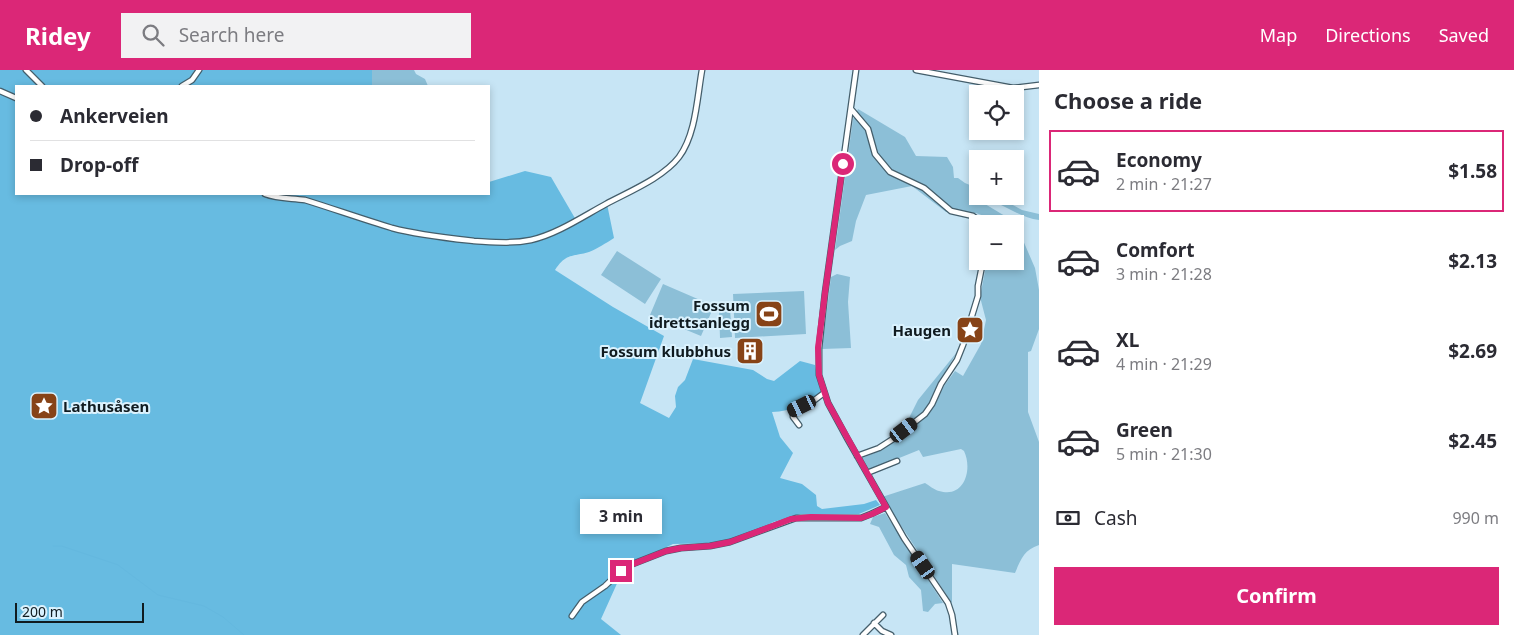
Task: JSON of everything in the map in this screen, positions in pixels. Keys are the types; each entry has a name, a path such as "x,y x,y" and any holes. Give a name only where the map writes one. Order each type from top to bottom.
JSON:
{"street":[{"path":"26,70 41,85"},
{"path":"184,85 192,80 199,70"},
{"path":"269,195 283,199 305,200 393,228 415,233 460,240 497,243 541,238 654,177 678,159 690,134 702,70"},
{"path":"856,70 818,348 819,375 824,393 866,473 904,538 948,603 955,635"},
{"path":"916,70 1013,88 1039,85"},
{"path":"0,91 15,98"},
{"path":"850,109 868,129 876,154 890,172 924,188 951,211 969,215"},
{"path":"857,456 879,448 925,414 932,404 941,384 957,360 963,345 978,296 982,270"},
{"path":"799,425 793,417 793,411 812,402 824,393"},
{"path":"866,473 897,461"},
{"path":"572,616 582,602 605,586 624,568 666,551 730,542 796,518 861,518 886,507"},
{"path":"863,635 883,614"},
{"path":"874,623 883,632 891,635"}],"shaded area":[{"path":"0,70 372,70 372,85 15,85 15,195 490,195 490,182 525,171 551,177 576,220 607,204 614,238 592,251 566,258 555,270 613,307 664,336 640,403 669,418 676,407 675,396 678,387 685,380 693,359 753,370 774,381 800,361 815,365 821,393 798,407 772,412 780,437 793,453 780,478 802,484 816,495 817,506 822,509 864,504 876,500 880,505 859,514 801,514 773,522 749,535 725,543 673,544 624,568 601,619 621,635 0,635"},
{"path":"372,70 414,70 416,74 425,79 428,85 372,85"},
{"path":"858,109 905,137 916,156 947,157 953,167 954,178 958,178 969,185 969,205 987,205 1003,215 946,212 912,186 866,195 856,221 852,241 835,250 853,119"},
{"path":"1000,205 1013,205 1022,210 1039,214 1039,220 1022,215"},
{"path":"1024,243 1035,268 1039,290 1039,329 1031,351 1028,352 1028,412 1039,442 1039,545 1026,552 1015,573 952,564 952,603 882,497 925,483 935,490 955,491 960,487 967,474 967,459 964,451 961,449 923,457 919,450 867,471 862,458 879,451 927,416 955,371 963,376 981,344 986,320 980,297 985,270 1024,270"},
{"path":"617,251 661,279 645,304 601,275"},
{"path":"837,274 850,277 848,302 851,348 822,349 831,277"},
{"path":"663,284 714,306 701,336 650,315"},
{"name":"Fossum idrettsanlegg","path":"804,291 806,334 735,338 733,294"},
{"path":"730,308 732,337 720,338 719,309"},
{"path":"957,352 924,413 896,435 908,420 918,400"},
{"path":"885,513 943,603 935,604 928,612 923,611 921,590 909,577 906,565 894,555 879,527 870,524 873,517"}],"waterway":[{"path":"53,546 62,546 118,565 158,595 204,606 223,617 244,635"}],"place":[{"name":"Fossum idrettsanlegg","path":"769,314"},
{"name":"Haugen","path":"970,330"},
{"name":"Fossum klubbhus","path":"750,351"},
{"name":"Lathusåsen","path":"44,406"}],"route":[{"path":"621,571 628,566 666,551 681,548 699,548 730,542 791,519 811,517 861,518 886,507 828,403 819,375 818,348 843,164"}]}
